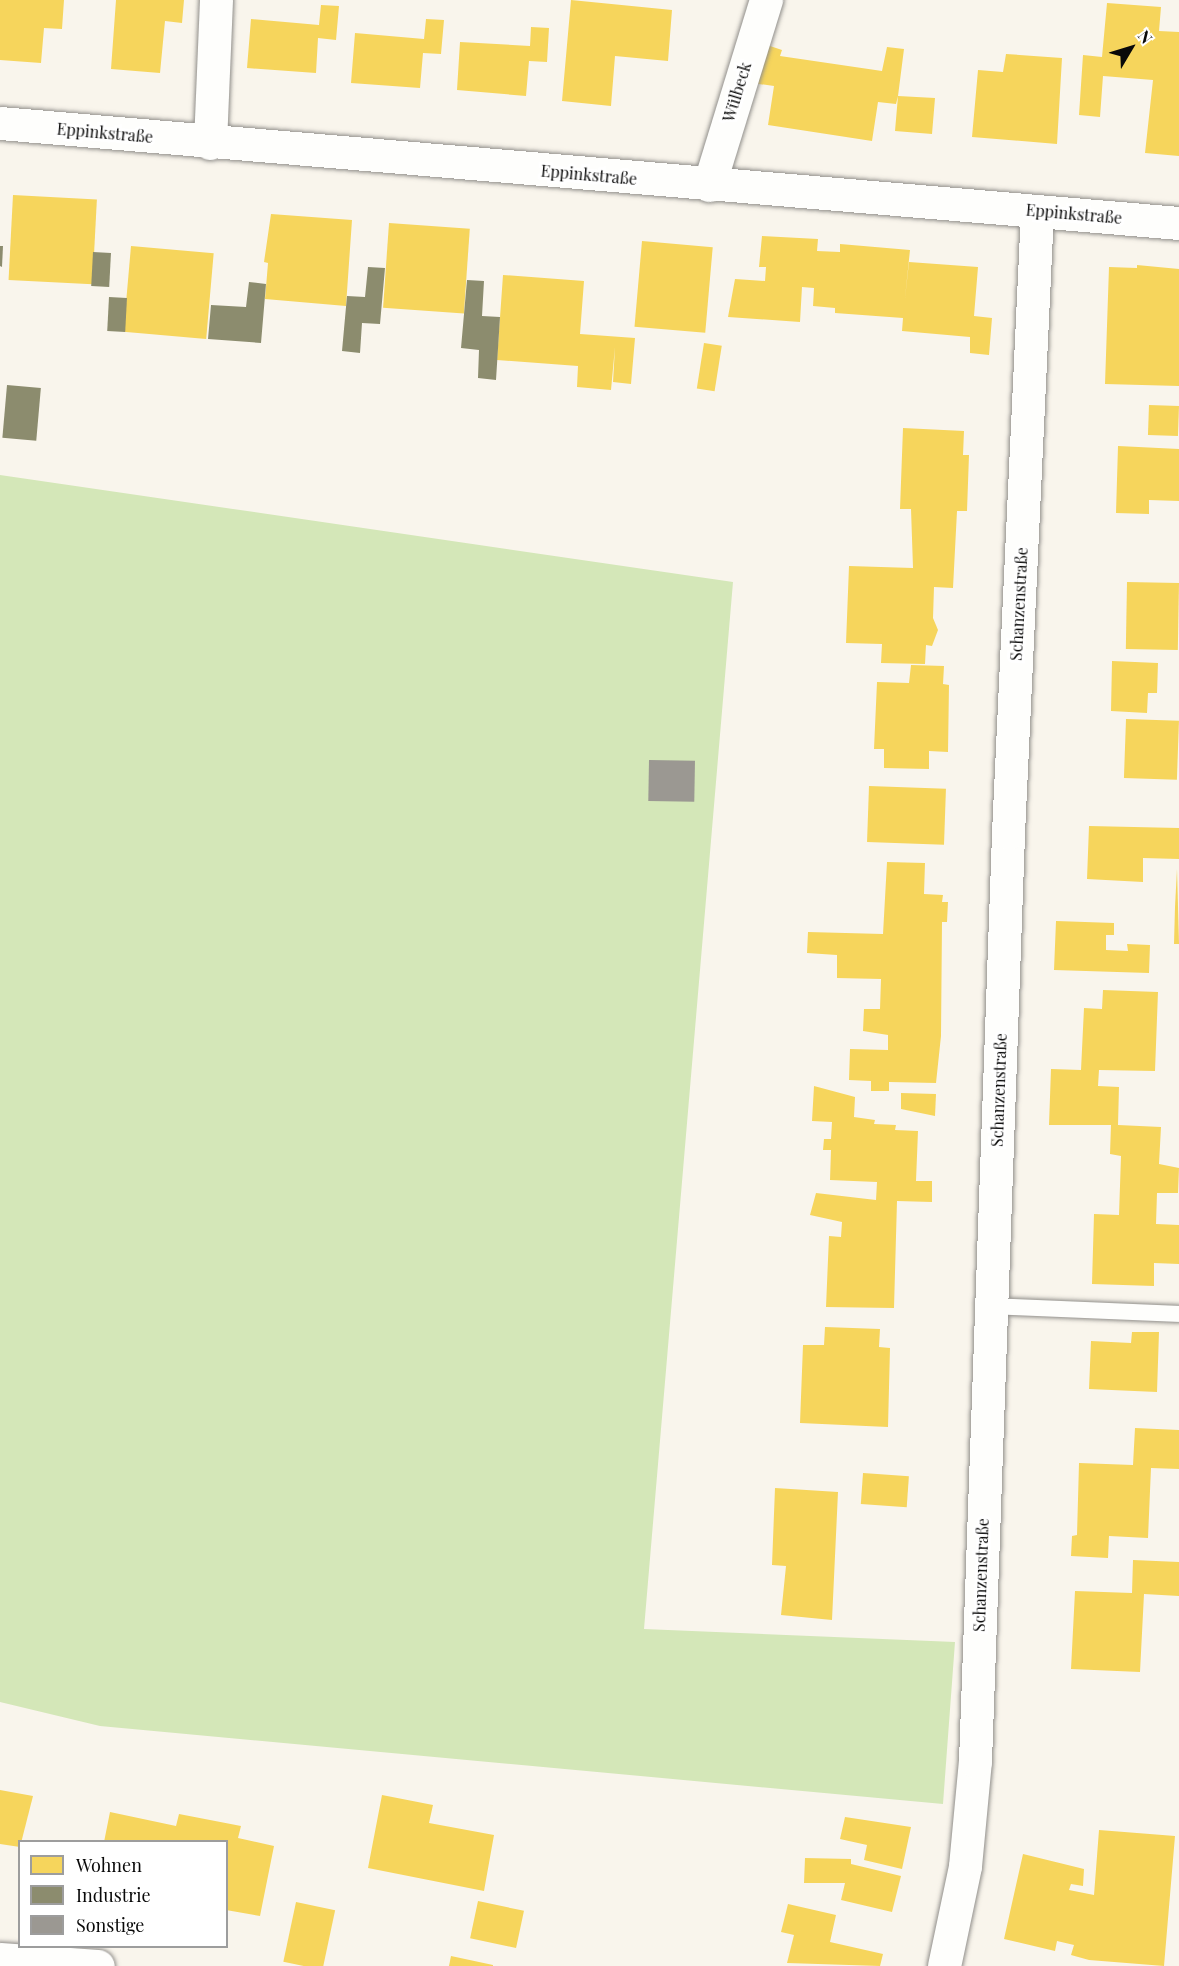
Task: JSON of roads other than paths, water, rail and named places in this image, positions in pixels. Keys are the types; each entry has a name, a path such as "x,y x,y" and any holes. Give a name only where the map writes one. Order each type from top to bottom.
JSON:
{"street":[{"path":"210,143 216,0"},
{"name":"Wülbeck","path":"709,185 766,0"},
{"name":"Eppinkstraße","path":"0,123 210,143 1179,223"},
{"name":"Schanzenstraße","path":"944,1966 965,1866 975,1761 1008,833 1037,211"},
{"path":"0,1959 98,1966"}],"lane":[{"path":"991,1306 1179,1314"}]}
